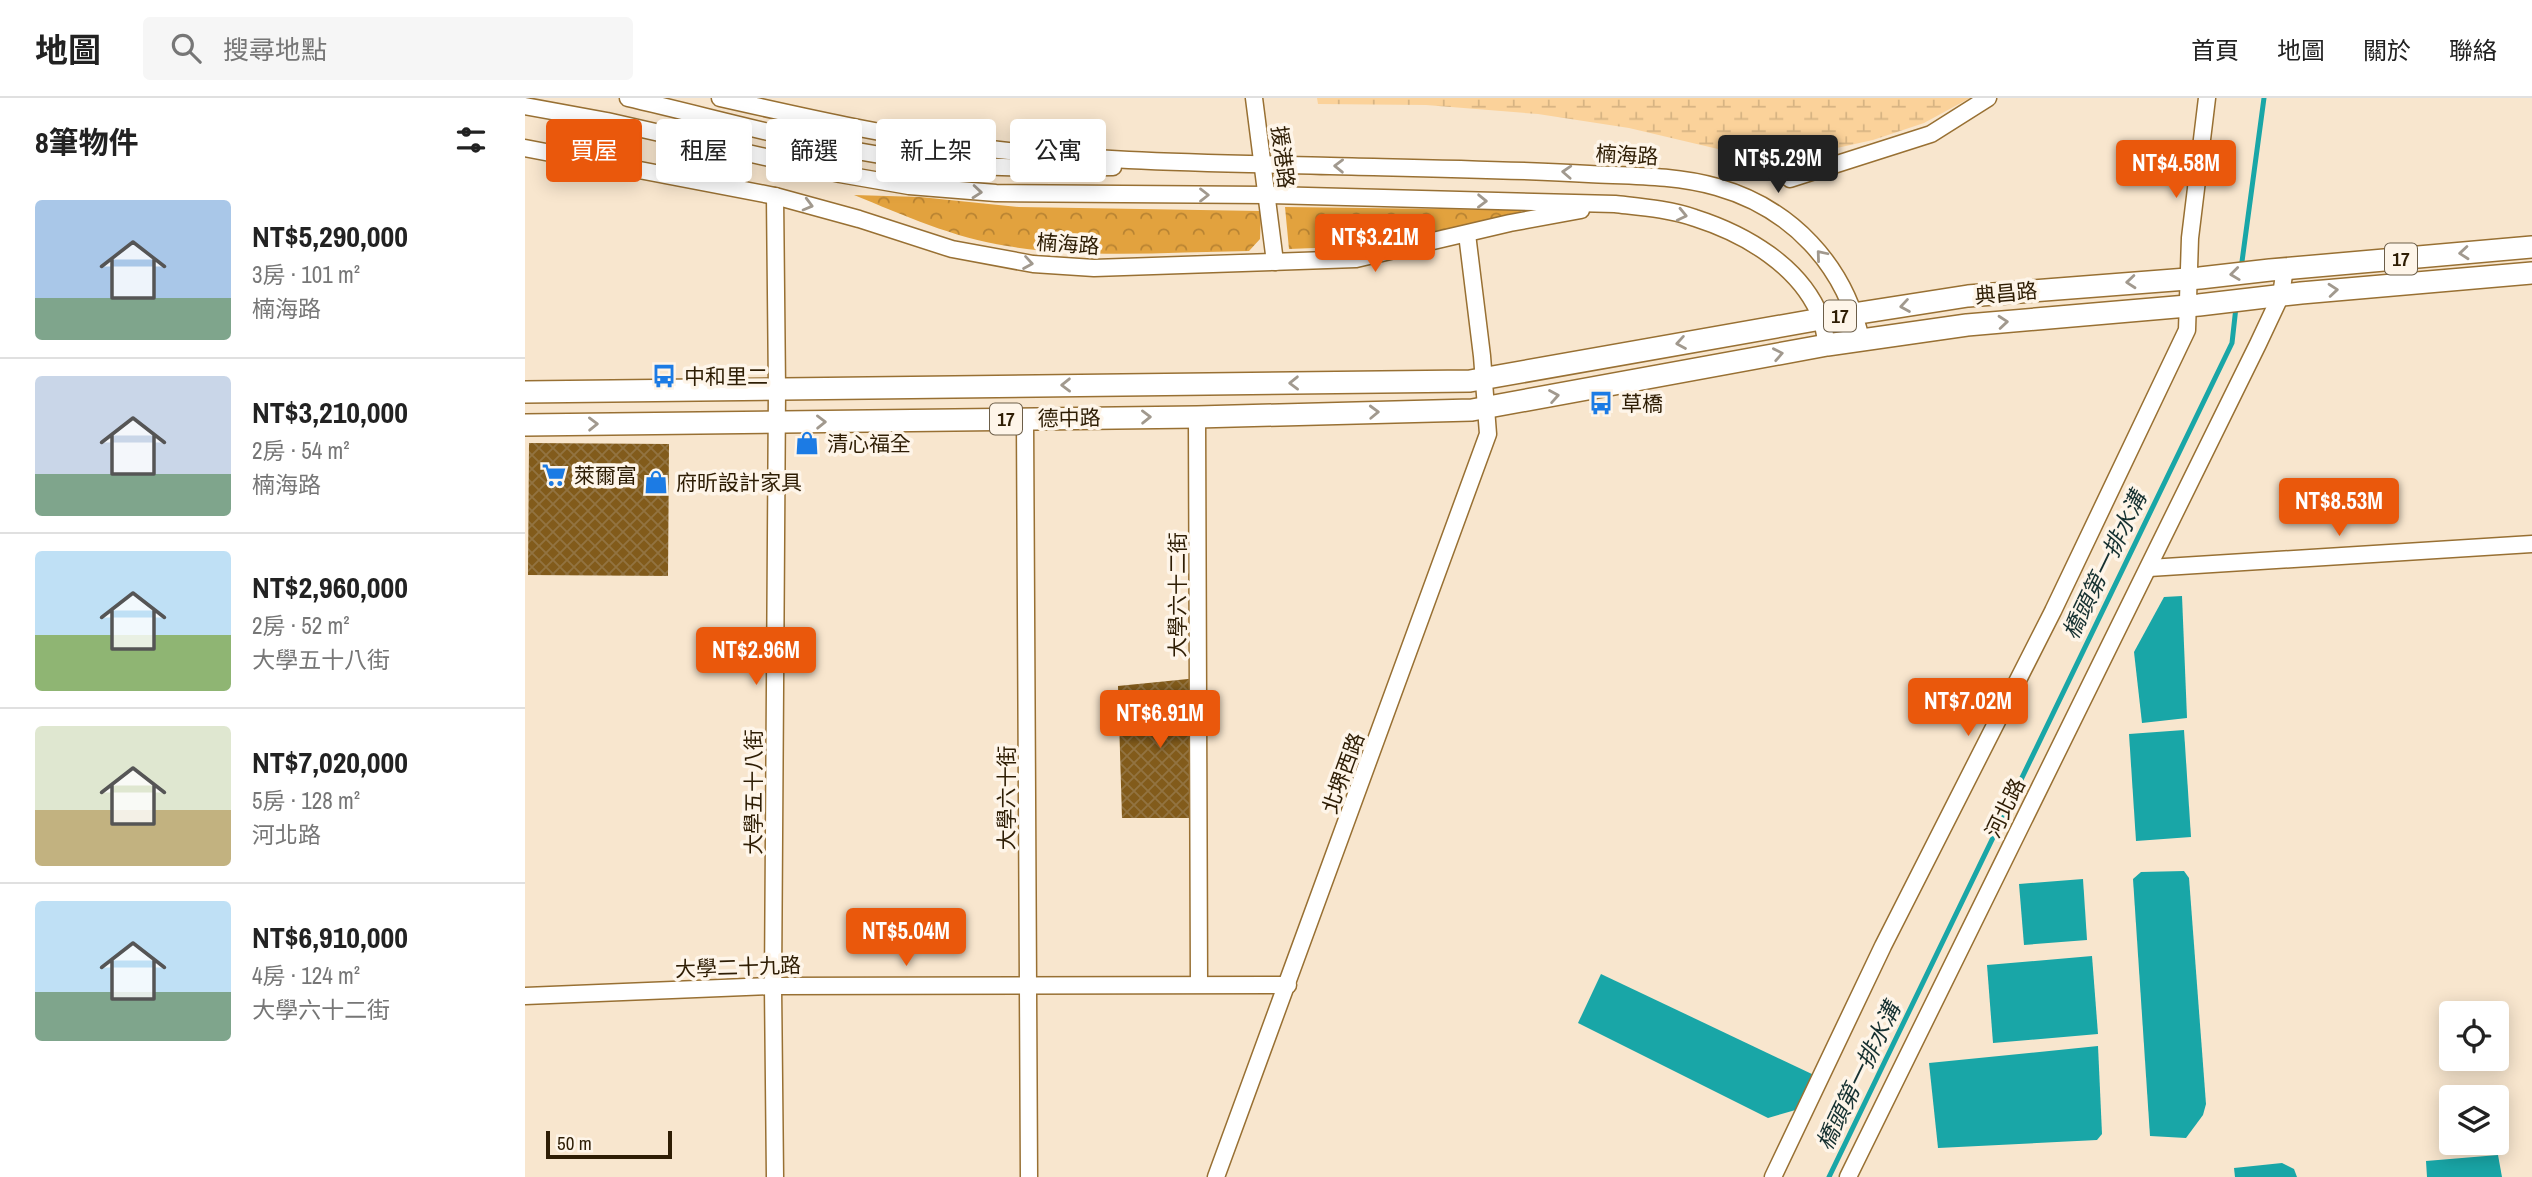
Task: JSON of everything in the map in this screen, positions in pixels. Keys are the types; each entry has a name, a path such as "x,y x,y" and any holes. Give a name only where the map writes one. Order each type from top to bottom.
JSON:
{"main road":[{"name":"典昌路","path":"1484,379 1821,318 1968,296 2194,279 2277,269 2532,247"},
{"name":"典昌路","path":"1487,408 1828,345 1967,325 2532,273"},
{"name":"德中路","path":"525,392 1484,379"},
{"name":"德中路","path":"525,425 1197,417 1487,408"}],"street":[{"name":"楠海路","path":"628,98 865,152 933,163 1091,167 1263,164 1560,172 1670,178 1717,187 1763,206 1803,234 1825,258 1845,289 1861,340"},
{"name":"楠海路","path":"720,98 889,134 975,147 1228,164"},
{"name":"援港路","path":"1254,98 1275,262"},
{"path":"1790,179 1931,134 1988,98"},
{"path":"1773,1177 1883,946 2065,587 2187,330 2194,305 2190,238 2207,98"},
{"name":"楠海路","path":"525,106 607,121 840,174 909,186 996,194 1267,195 1615,204 1655,209 1693,217 1741,236 1772,257 1795,277 1809,296 1821,318 1828,345"},
{"name":"楠海路","path":"525,148 775,196 952,249 1033,264 1094,268 1356,259 1510,223 1615,204"},
{"name":"大學五十八街","path":"775,196 775,1177"},
{"name":"北堺西路","path":"1216,1177 1488,434 1467,233"},
{"name":"河北路","path":"1848,1177 2149,568 2273,296 2277,269"},
{"name":"大學六十二街","path":"1197,417 1199,984"},
{"name":"大學六十街","path":"1025,419 1029,1177"},
{"path":"2149,568 2532,544"},
{"name":"大學二十九路","path":"525,996 773,986 1288,985"}],"green space":[{"path":"1317,98 1970,98 1924,123 1873,140 1773,162 1629,128 1538,114 1426,105 1318,104"},
{"path":"854,195 920,197 1019,207 1261,211 1260,239 1249,251 1128,254 1037,250 968,237 929,225"},
{"path":"1285,207 1519,210 1523,213 1390,245 1289,249"}],"water":[{"path":"2182,596 2187,718 2142,723 2134,652 2164,597"},
{"path":"2184,730 2191,837 2136,841 2129,734"},
{"path":"2184,871 2189,878 2206,1104 2203,1115 2186,1138 2150,1136 2133,879 2141,872"},
{"path":"2083,879 2087,940 2024,945 2019,884"},
{"path":"2092,956 2098,1034 1993,1043 1987,965"},
{"path":"1601,974 1814,1075 1799,1109 1768,1118 1578,1023"},
{"path":"2098,1046 2102,1134 2097,1140 1938,1148 1929,1063"},
{"path":"2498,1155 2502,1177 2427,1177 2426,1161"},
{"path":"2282,1163 2294,1169 2297,1177 2235,1177 2234,1168"}],"building":[{"path":"529,443 669,444 668,576 528,575"},
{"path":"1198,678 1199,818 1122,818 1118,686"}],"waterway":[{"name":"橋頭第一排水溝","path":"2241,269 2264,98"},
{"name":"橋頭第一排水溝","path":"1829,1177 2232,343 2236,307"}],"place":[{"name":"中和里二","path":"664,376"},
{"name":"草橋","path":"1601,403"},
{"name":"清心福全","path":"807,443"},
{"name":"萊爾富","path":"554,475"},
{"name":"府昕設計家具","path":"656,482"}]}
